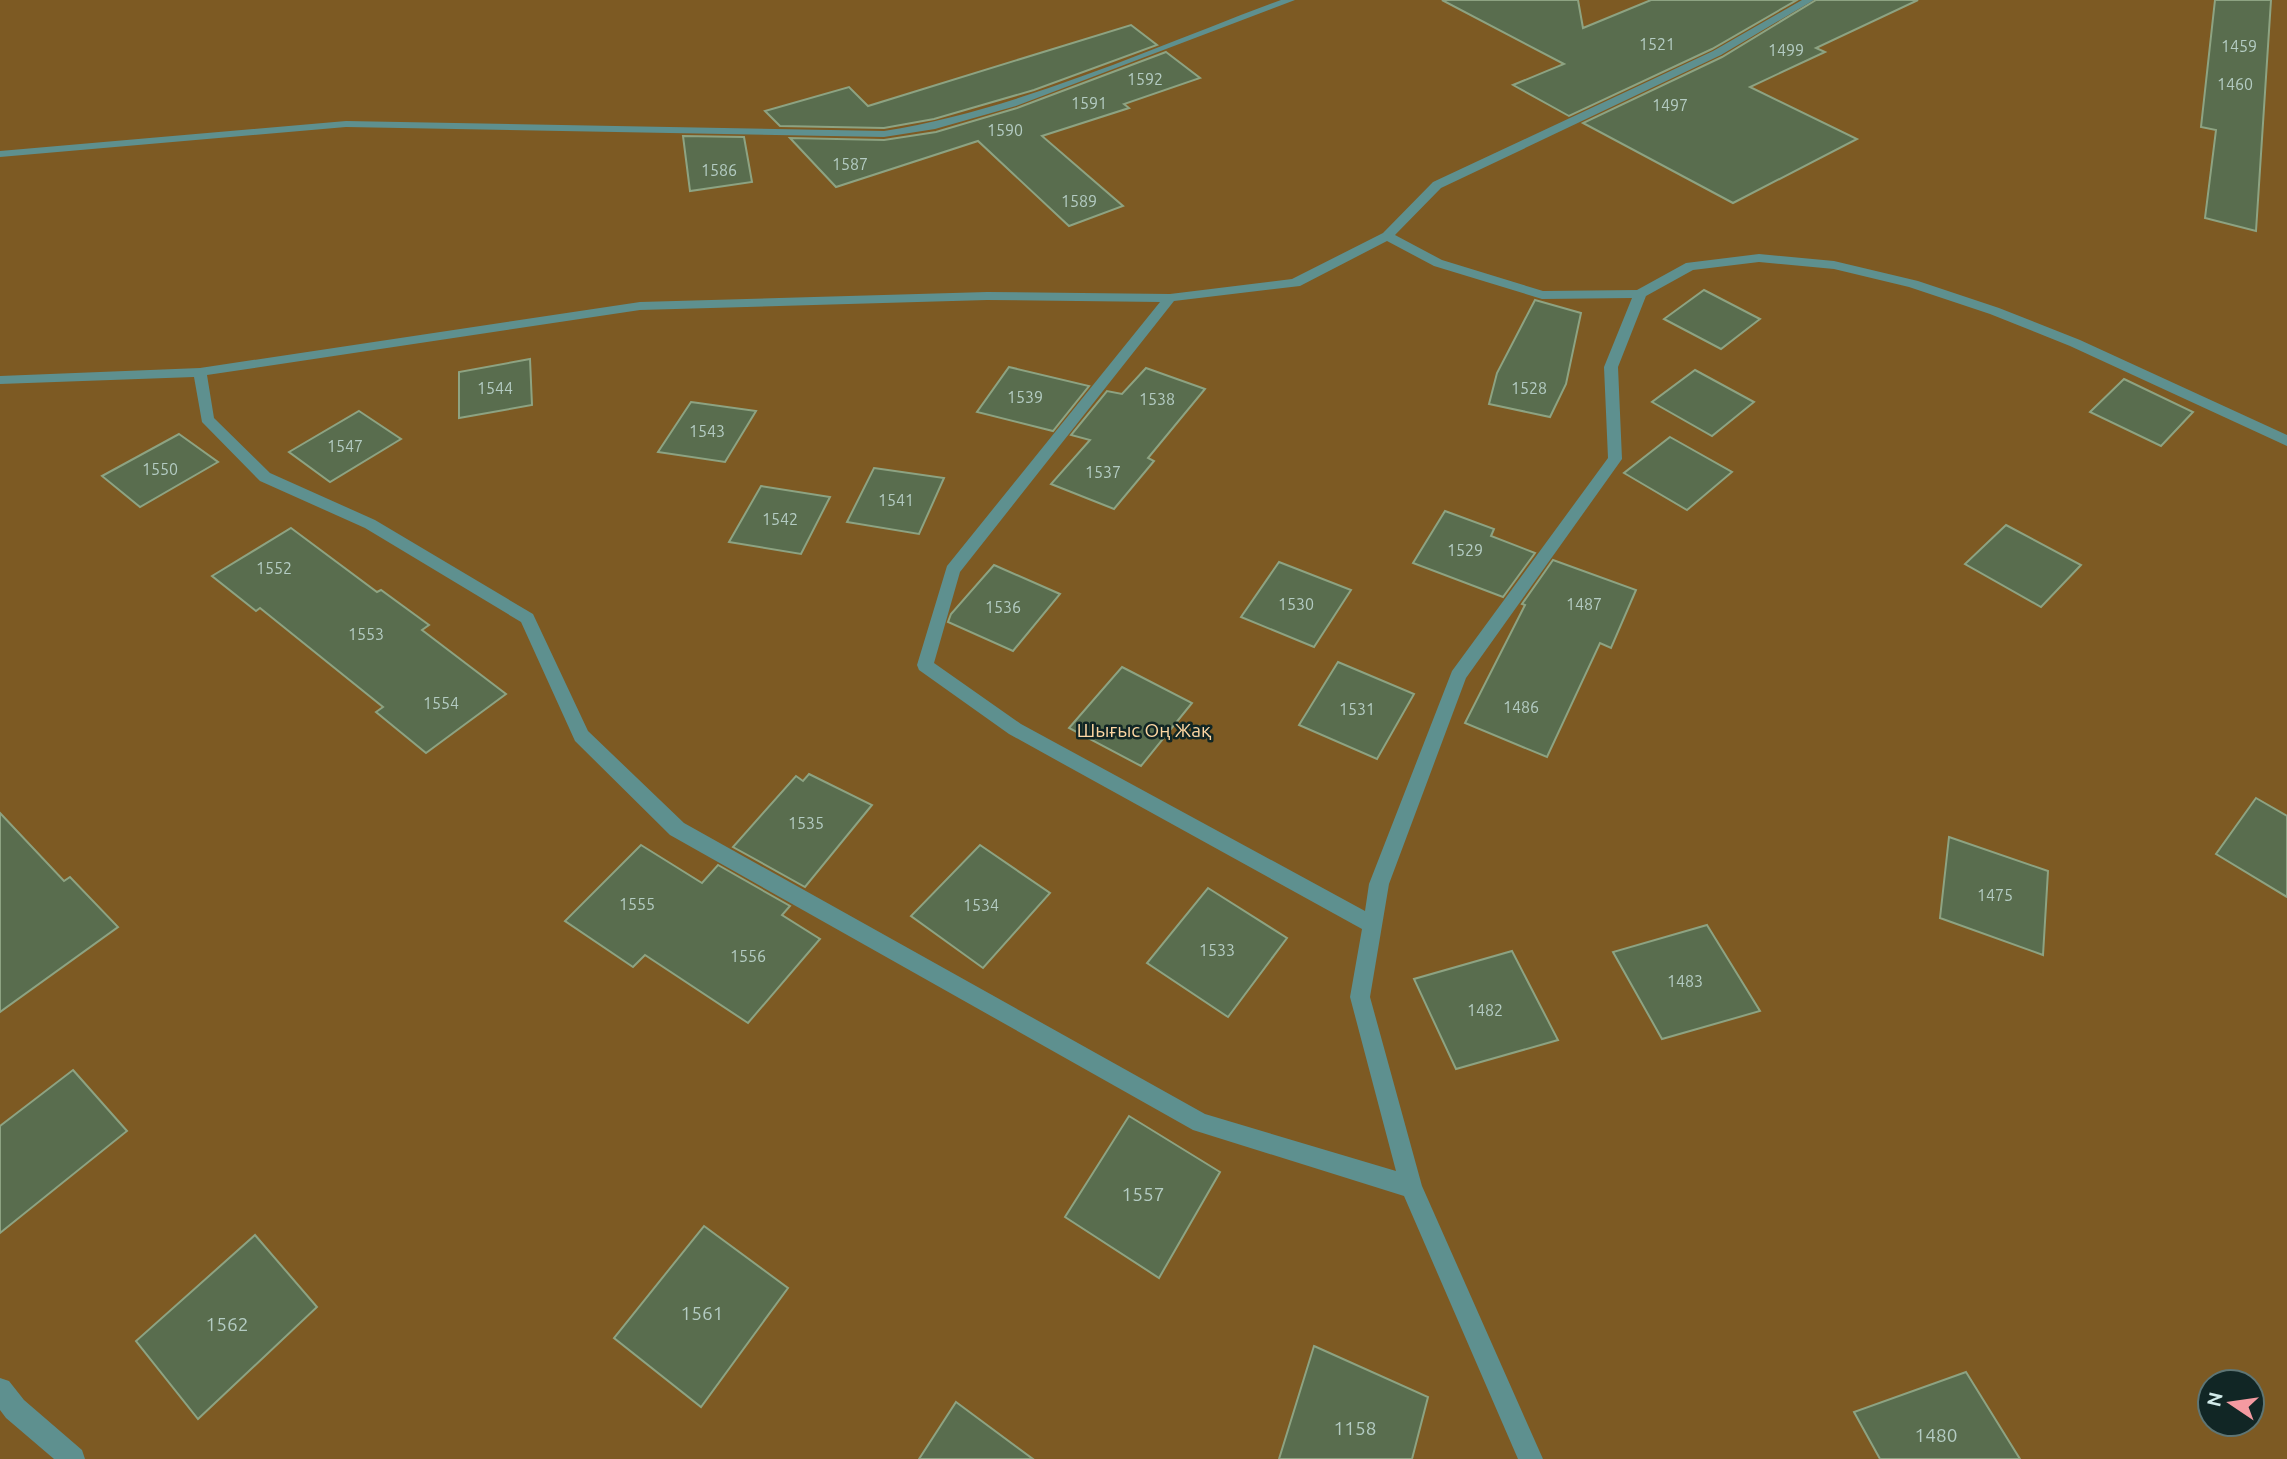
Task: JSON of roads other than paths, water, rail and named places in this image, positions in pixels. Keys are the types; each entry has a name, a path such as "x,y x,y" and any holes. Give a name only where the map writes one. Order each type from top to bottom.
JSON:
{"street":[{"path":"0,154 346,124 884,134 935,127 1012,104 1290,0"},
{"path":"0,380 200,372 640,306 986,296 1170,298 1295,283 1387,236 1437,185 1717,53 1809,0"},
{"path":"1387,236 1438,263 1542,295 1640,293 1689,267 1762,257 1875,272 2009,316 2287,441"},
{"path":"1531,1459 1412,1187 1360,997 1379,884 1458,676 1615,459 1611,367 1640,293"},
{"path":"1170,298 953,570 925,665 1015,729 1373,925"},
{"path":"200,372 207,419 265,477 370,524 527,618 581,736 677,829 1201,1123 1412,1187"},
{"path":"0,1390 15,1409 73,1459"}],"park label":[{"name":"Шығыс Оң Жақ","path":"1144,730"}]}
